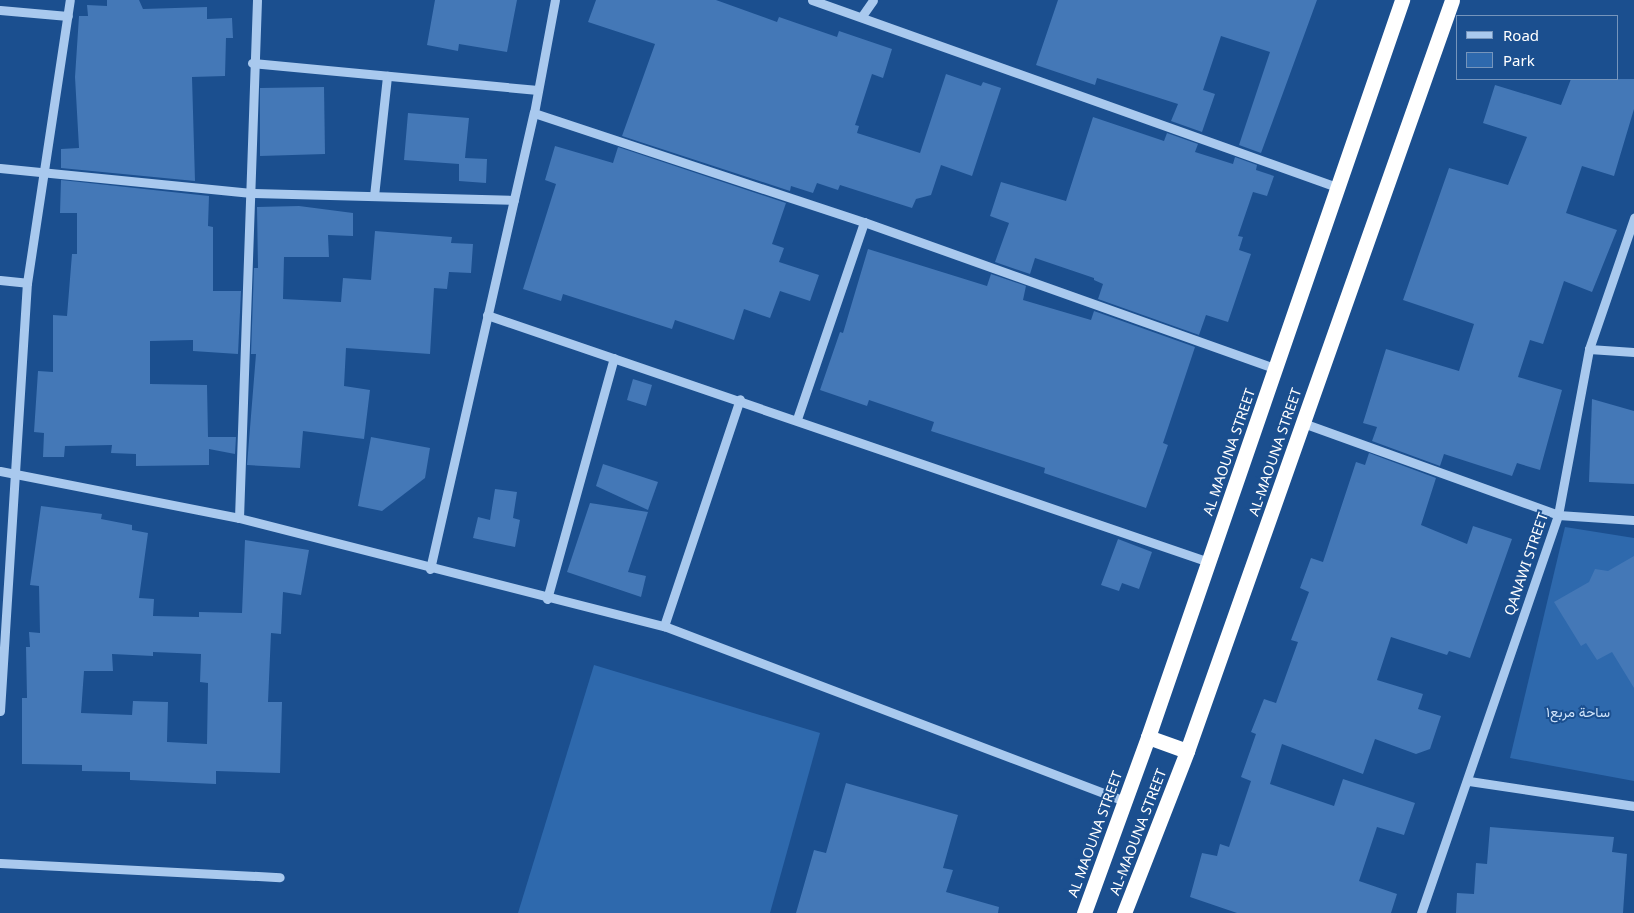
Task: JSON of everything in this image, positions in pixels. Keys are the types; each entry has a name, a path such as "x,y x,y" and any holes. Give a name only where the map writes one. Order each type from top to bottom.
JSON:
{"highway":[{"name":"AL-MAOUNA STREET","path":"1124,913 1186,751 1452,0"},
{"name":"AL MAOUNA STREET","path":"1084,913 1209,562 1399,1"},
{"path":"1148,737 1186,751"}],"street":[{"path":"0,711 27,283 70,0"},
{"path":"239,518 252,63 257,0"},
{"path":"430,569 534,113 555,0"},
{"path":"812,0 862,16 1337,187"},
{"path":"862,16 873,0"},
{"path":"0,10 68,16"},
{"path":"252,63 538,90"},
{"path":"374,196 388,76"},
{"path":"534,113 864,222 1274,368"},
{"path":"0,168 249,193 514,200"},
{"name":"QANAWI STREET","path":"1421,913 1469,781 1499,682 1558,515 1589,349 1634,218"},
{"path":"797,419 864,222"},
{"path":"0,280 27,283"},
{"path":"487,315 740,399 1209,562"},
{"path":"1589,349 1634,352"},
{"path":"547,599 614,358"},
{"path":"664,626 740,399"},
{"path":"1303,423 1558,515 1634,520"},
{"path":"0,471 239,518 547,599 664,626 1124,802"},
{"path":"1469,781 1634,806"},
{"path":"0,863 280,877"}],"green space":[{"name":"ساحة مربع١","path":"1565,527 1634,538 1634,781 1510,758"},
{"path":"594,665 820,733 770,913 518,913"}],"building":[{"path":"107,0 139,0 143,9 207,7 207,19 232,18 233,38 226,38 225,76 192,77 195,181 61,168 61,149 79,148 75,77 79,16 88,16 87,5 107,6"},
{"path":"435,0 517,0 507,52 459,44 458,51 427,45"},
{"path":"596,0 716,0 777,22 779,17 837,37 839,31 892,49 883,78 872,74 855,125 859,126 857,133 920,153 946,74 981,86 983,82 1001,88 972,176 941,165 931,195 916,199 912,208 840,185 838,190 817,183 813,193 791,186 790,191 622,136 655,44 588,22"},
{"path":"1058,0 1317,0 1261,153 1239,145 1270,52 1221,36 1203,90 1215,94 1202,132 1171,121 1178,104 1097,78 1095,85 1036,65"},
{"path":"1634,79 1634,109 1614,176 1582,166 1566,213 1617,230 1592,292 1564,281 1543,344 1530,340 1518,377 1562,390 1540,470 1517,463 1512,476 1444,454 1440,466 1372,441 1377,427 1363,423 1386,349 1459,371 1474,324 1403,300 1449,168 1508,185 1527,137 1483,123 1495,85 1561,105 1571,80"},
{"path":"324,87 325,154 260,156 260,88"},
{"path":"408,113 469,118 465,158 487,159 486,183 459,181 459,164 404,160"},
{"path":"1093,117 1164,141 1167,133 1198,144 1195,152 1233,164 1235,157 1257,165 1256,170 1274,176 1267,196 1253,192 1238,236 1243,237 1239,250 1251,254 1228,322 1206,315 1199,335 1098,299 1103,284 1094,280 1094,278 1035,258 1030,274 995,262 1009,223 990,216 1001,182 1066,201"},
{"path":"555,146 613,163 618,147 786,203 772,244 784,248 779,262 819,275 810,301 780,291 770,318 744,309 734,340 675,320 672,329 563,294 561,301 523,289 556,184 545,180"},
{"path":"61,180 209,196 208,226 213,227 213,291 241,291 238,354 193,351 193,340 150,341 150,384 207,385 208,437 236,437 235,454 209,449 209,465 136,466 136,454 111,453 112,445 65,446 64,457 43,457 44,433 34,432 38,371 53,372 53,315 67,316 72,254 77,254 77,213 60,213"},
{"path":"299,206 353,213 353,236 328,235 329,257 284,257 283,299 341,302 343,278 371,280 375,231 452,237 451,243 473,244 471,273 449,272 447,289 434,288 430,354 346,348 344,386 370,390 364,439 303,431 300,468 247,465 256,354 251,354 254,268 258,268 257,207"},
{"path":"868,249 987,286 991,274 1026,286 1023,300 1091,320 1094,311 1195,347 1163,443 1168,445 1146,508 1044,473 1045,468 931,431 934,422 869,400 867,406 820,390 840,332 843,333"},
{"path":"633,379 652,385 646,406 627,400"},
{"path":"1592,399 1634,411 1634,484 1589,482"},
{"path":"371,437 430,448 425,478 382,511 358,506"},
{"path":"1369,453 1436,478 1421,525 1467,544 1473,526 1512,539 1470,658 1449,651 1447,655 1391,637 1377,680 1423,694 1418,709 1441,716 1430,749 1416,754 1375,739 1363,774 1282,744 1270,784 1334,806 1343,779 1415,803 1404,835 1377,827 1359,881 1397,894 1391,913 1237,913 1190,897 1202,853 1217,856 1220,844 1229,847 1251,781 1241,777 1256,734 1251,732 1264,699 1276,703 1298,642 1291,640 1309,592 1300,588 1311,558 1323,562 1356,462 1365,465"},
{"path":"603,464 658,482 648,510 596,486"},
{"path":"495,489 517,492 513,518 520,520 515,547 473,538 478,517 490,520"},
{"path":"590,503 648,512 628,572 646,576 641,597 567,572"},
{"path":"41,506 102,514 101,519 132,525 132,530 148,533 139,598 154,599 153,616 199,617 199,612 242,613 245,540 309,550 301,595 283,592 281,634 271,633 268,702 282,702 280,773 216,771 216,784 130,780 130,772 82,771 82,765 22,764 22,698 27,698 26,647 30,647 29,632 40,633 39,586 30,585","holes":["153,652 201,654 200,682 208,683 207,744 167,742 168,702 133,701 132,715 81,713 84,671 113,671 112,654 153,656"]},
{"path":"1118,539 1152,552 1139,589 1122,583 1119,591 1101,585"},
{"path":"1634,556 1634,688 1612,652 1597,660 1586,643 1581,646 1554,602 1589,582 1595,569 1608,571"},
{"path":"846,783 958,815 943,868 953,870 946,892 999,907 998,913 796,913 814,850 826,853"},
{"path":"1490,827 1614,837 1612,852 1627,854 1623,913 1456,913 1457,893 1474,894 1476,863 1487,864"}]}
